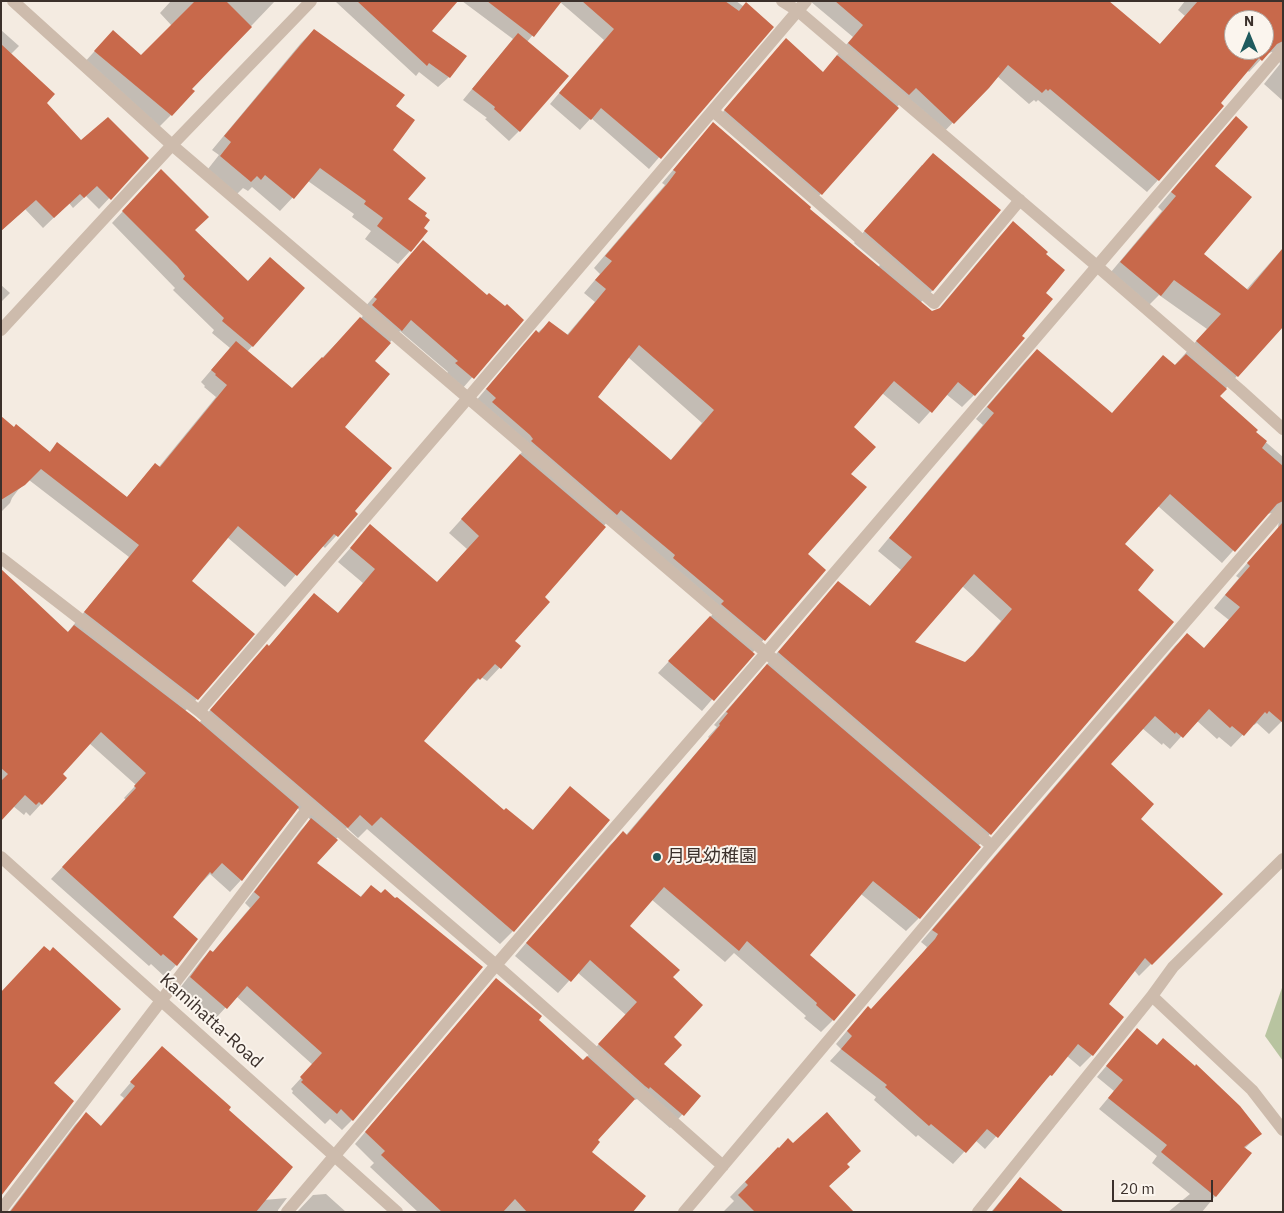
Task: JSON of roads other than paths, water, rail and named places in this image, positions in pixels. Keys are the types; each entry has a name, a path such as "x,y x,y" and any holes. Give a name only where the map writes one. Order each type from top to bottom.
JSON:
{"street":[{"path":"14,1 172,145 992,846"},
{"path":"1,330 172,145 311,1"},
{"path":"782,1 802,6 1020,200 1283,429"},
{"path":"199,711 802,6"},
{"path":"287,1212 496,965 1098,267 1283,49"},
{"path":"713,111 934,303 1020,200"},
{"path":"684,1212 992,846 1283,509"},
{"path":"1,558 199,711 496,965 723,1166"},
{"path":"1,1210 310,806"},
{"name":"Kamihatta-Road","path":"1,857 397,1212"},
{"path":"978,1212 1152,996 1173,967 1283,859"},
{"path":"1152,996 1252,1090 1283,1130"}],"place":[{"name":"月見幼稚園","path":"657,857"}]}
